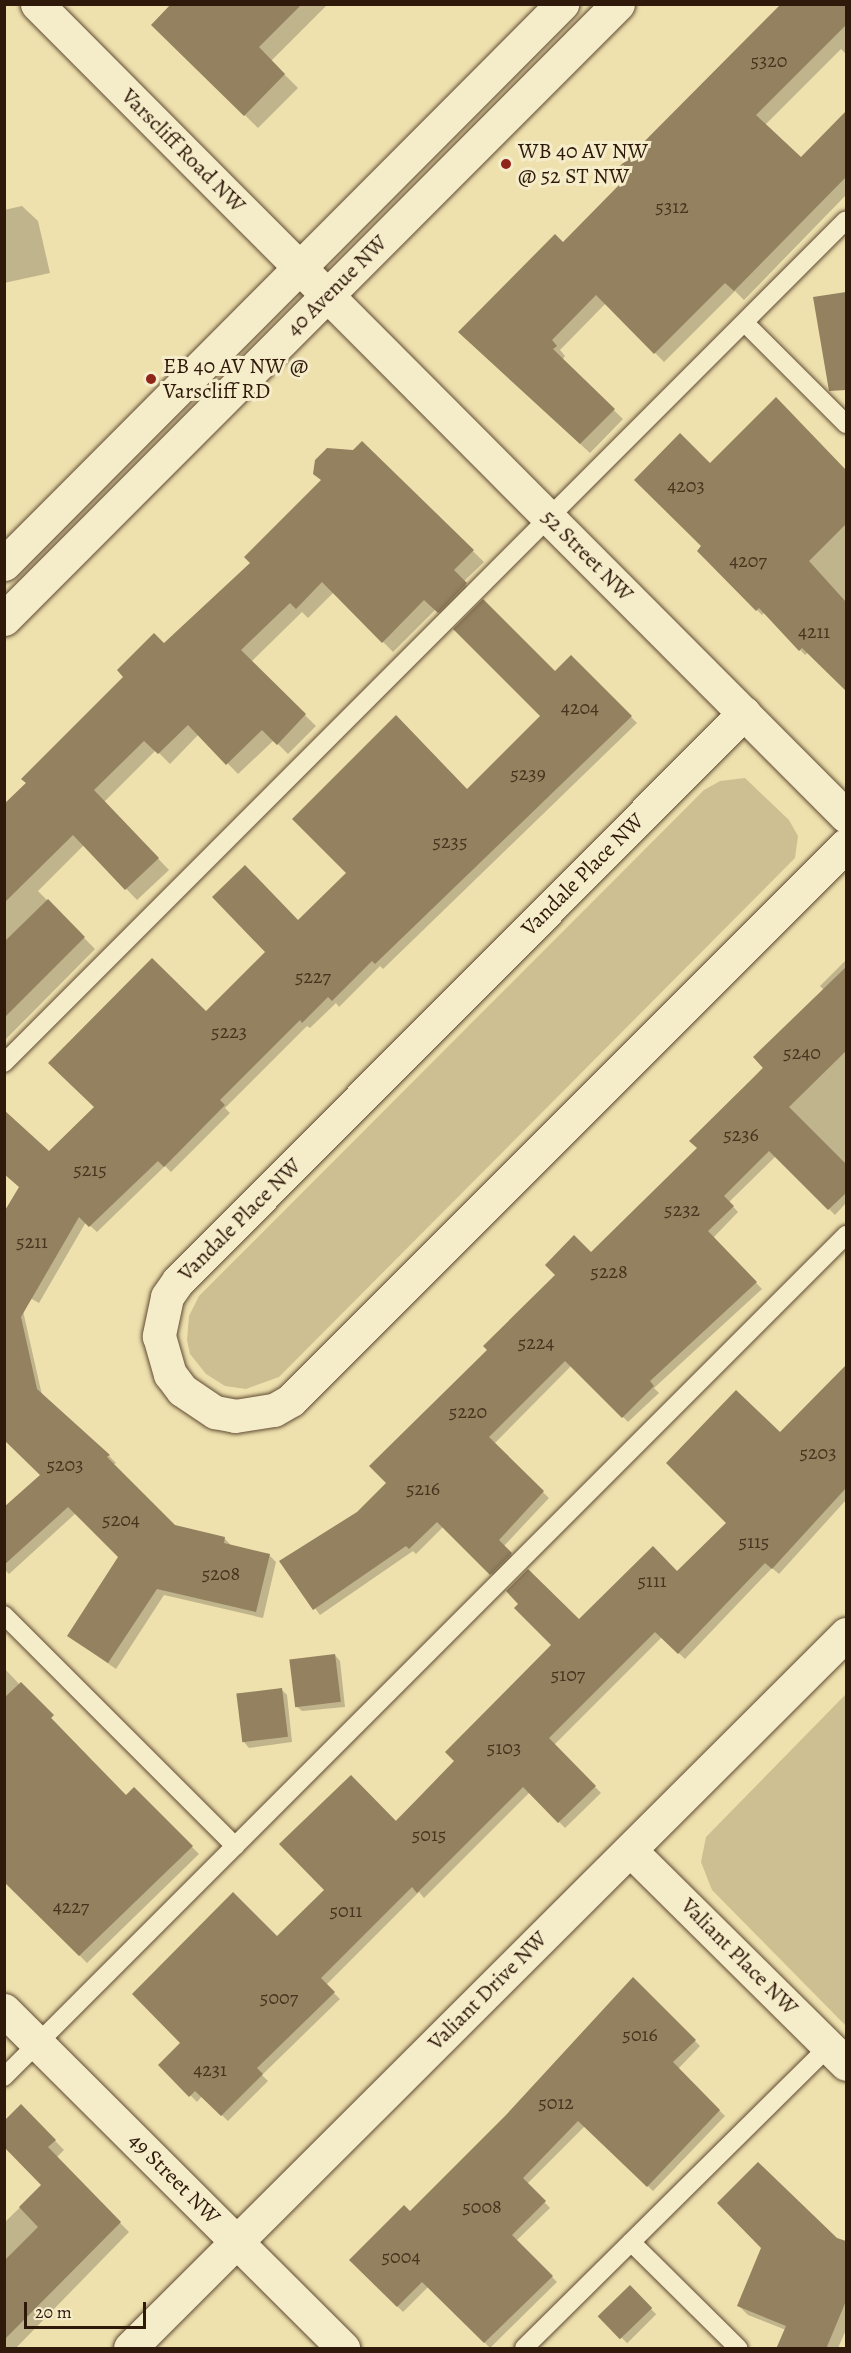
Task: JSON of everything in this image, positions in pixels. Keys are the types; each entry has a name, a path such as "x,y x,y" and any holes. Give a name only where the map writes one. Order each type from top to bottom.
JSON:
{"street":[{"name":"40 Avenue NW","path":"4,564 562,4"},
{"name":"40 Avenue NW","path":"4,619 618,4"},
{"name":"Varscliff Road NW","path":"43,7 328,297"},
{"name":"52 Street NW","path":"328,297 846,816"},
{"name":"Vandale Place NW","path":"744,713 178,1281 167,1297 159,1336 170,1374 182,1390 215,1412 235,1416 274,1410 291,1400 846,845"},
{"name":"Valiant Drive NW","path":"130,2349 846,1634"},
{"name":"Valiant Place NW","path":"630,1850 838,2055"},
{"name":"49 Street NW","path":"4,2010 343,2349"}],"lane":[{"path":"4,1063 550,519 846,220"},
{"path":"745,323 846,424"},
{"path":"4,2077 846,1235"},
{"path":"4,1615 235,1846"},
{"path":"524,2349 631,2242 838,2055"},
{"path":"631,2242 738,2349"}],"shaded area":[{"path":"745,778 789,820 798,836 795,858 279,1377 246,1389 225,1386 206,1374 190,1354 187,1340 189,1316 199,1296 704,790 720,781"},
{"path":"846,1694 846,2026 712,1890 701,1862 706,1837"}],"building":[{"path":"171,4 302,4 259,47 285,74 244,116 151,25"},
{"path":"781,4 846,4 846,25 756,115 801,157 846,111 846,177 734,291 725,283 654,354 596,295 552,340 557,346 553,349 615,409 580,444 458,332 555,234 563,242 620,184 611,175"},
{"path":"846,292 846,390 829,391 813,297"},
{"path":"776,397 846,470 846,524 809,561 846,602 846,691 802,648 799,651 759,608 756,611 697,551 701,546 634,480 680,433 710,463"},
{"path":"362,441 474,550 454,570 467,583 438,613 424,600 382,643 322,582 296,609 290,603 241,650 306,714 277,745 262,730 226,765 188,725 158,754 144,741 94,790 159,858 125,890 73,835 4,903 4,804 26,783 21,779 123,677 117,670 154,633 164,643 250,563 244,557 321,480 313,474 315,460 327,448 353,450"},
{"path":"483,599 555,671 571,655 632,716 375,964 372,961 332,1001 328,997 302,1023 300,1020 220,1100 225,1105 164,1167 158,1161 89,1227 79,1217 21,1317 37,1389 110,1455 107,1457 175,1525 225,1537 224,1543 270,1554 256,1612 157,1589 108,1663 67,1636 118,1557 68,1507 4,1565 4,1507 40,1475 4,1440 4,1212 19,1187 4,1174 4,1110 49,1151 94,1107 48,1063 152,958 206,1011 265,952 212,897 245,865 298,920 346,873 292,819 396,715 467,789 540,716 453,629"},
{"path":"48,899 85,937 4,1018 4,942"},
{"path":"846,967 846,1051 789,1107 846,1164 846,1193 828,1210 769,1151 724,1196 734,1206 708,1231 757,1282 650,1381 654,1386 622,1418 565,1361 489,1437 544,1491 499,1540 512,1553 490,1575 437,1522 409,1549 406,1546 313,1610 279,1561 357,1512 386,1483 369,1466 487,1350 483,1346 555,1275 545,1265 574,1235 591,1252 697,1148 689,1141 763,1068 753,1057"},
{"path":"846,1365 846,1488 772,1569 765,1563 678,1654 655,1632 549,1738 596,1786 558,1823 523,1787 417,1893 412,1887 321,1978 335,1992 257,2068 263,2074 221,2116 195,2091 189,2097 158,2065 180,2043 132,1994 233,1892 277,1936 324,1890 279,1844 351,1775 396,1821 454,1761 445,1752 551,1645 514,1608 518,1604 506,1591 528,1569 579,1619 653,1546 677,1571 726,1523 666,1463 736,1390 780,1432"},
{"path":"335,1654 341,1702 295,1707 289,1660"},
{"path":"21,1682 54,1715 51,1718 126,1795 134,1787 193,1846 79,1956 4,1882 4,1698"},
{"path":"282,1688 288,1737 242,1742 236,1694"},
{"path":"633,1977 696,2040 673,2062 720,2110 647,2187 578,2121 523,2178 546,2201 512,2235 553,2276 484,2343 422,2282 397,2307 349,2260 404,2205 410,2211 506,2115"},
{"path":"21,2104 56,2140 48,2147 121,2222 4,2340 4,2261 38,2227 19,2207 41,2185 4,2147 4,2121"},
{"path":"758,2162 837,2238 846,2241 846,2301 826,2349 776,2349 786,2326 737,2306 761,2248 717,2203"},
{"path":"630,2285 652,2308 620,2339 598,2316"}],"place":[{"name":"WB 40 AV NW @ 52 ST NW","path":"506,164"},
{"name":"EB 40 AV NW @ Varscliff RD","path":"151,379"}]}
